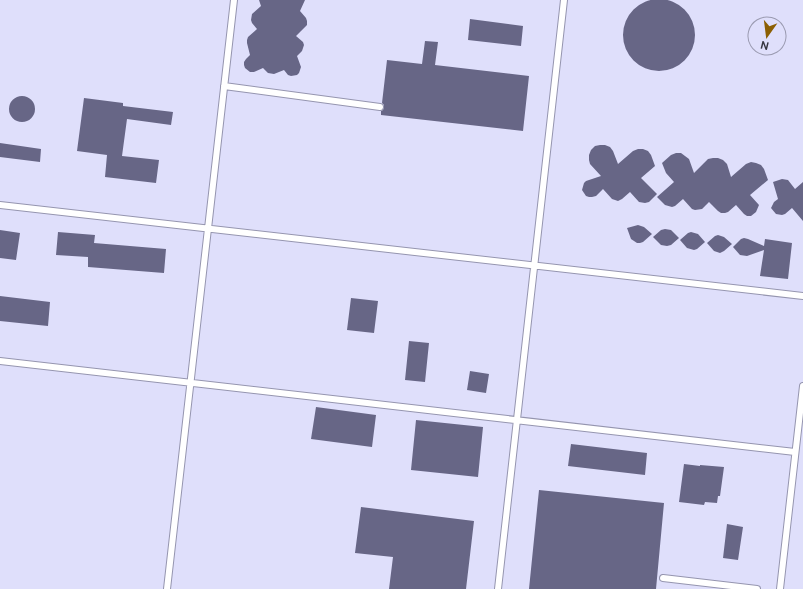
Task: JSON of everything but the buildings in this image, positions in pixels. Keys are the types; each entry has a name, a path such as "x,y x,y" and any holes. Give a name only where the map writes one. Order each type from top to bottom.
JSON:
{"lane":[{"path":"167,589 234,0"},
{"path":"498,589 564,0"},
{"path":"224,86 380,107"},
{"path":"0,205 803,296"},
{"path":"0,360 795,452"},
{"path":"780,589 803,386"},
{"path":"663,578 757,589"}]}
